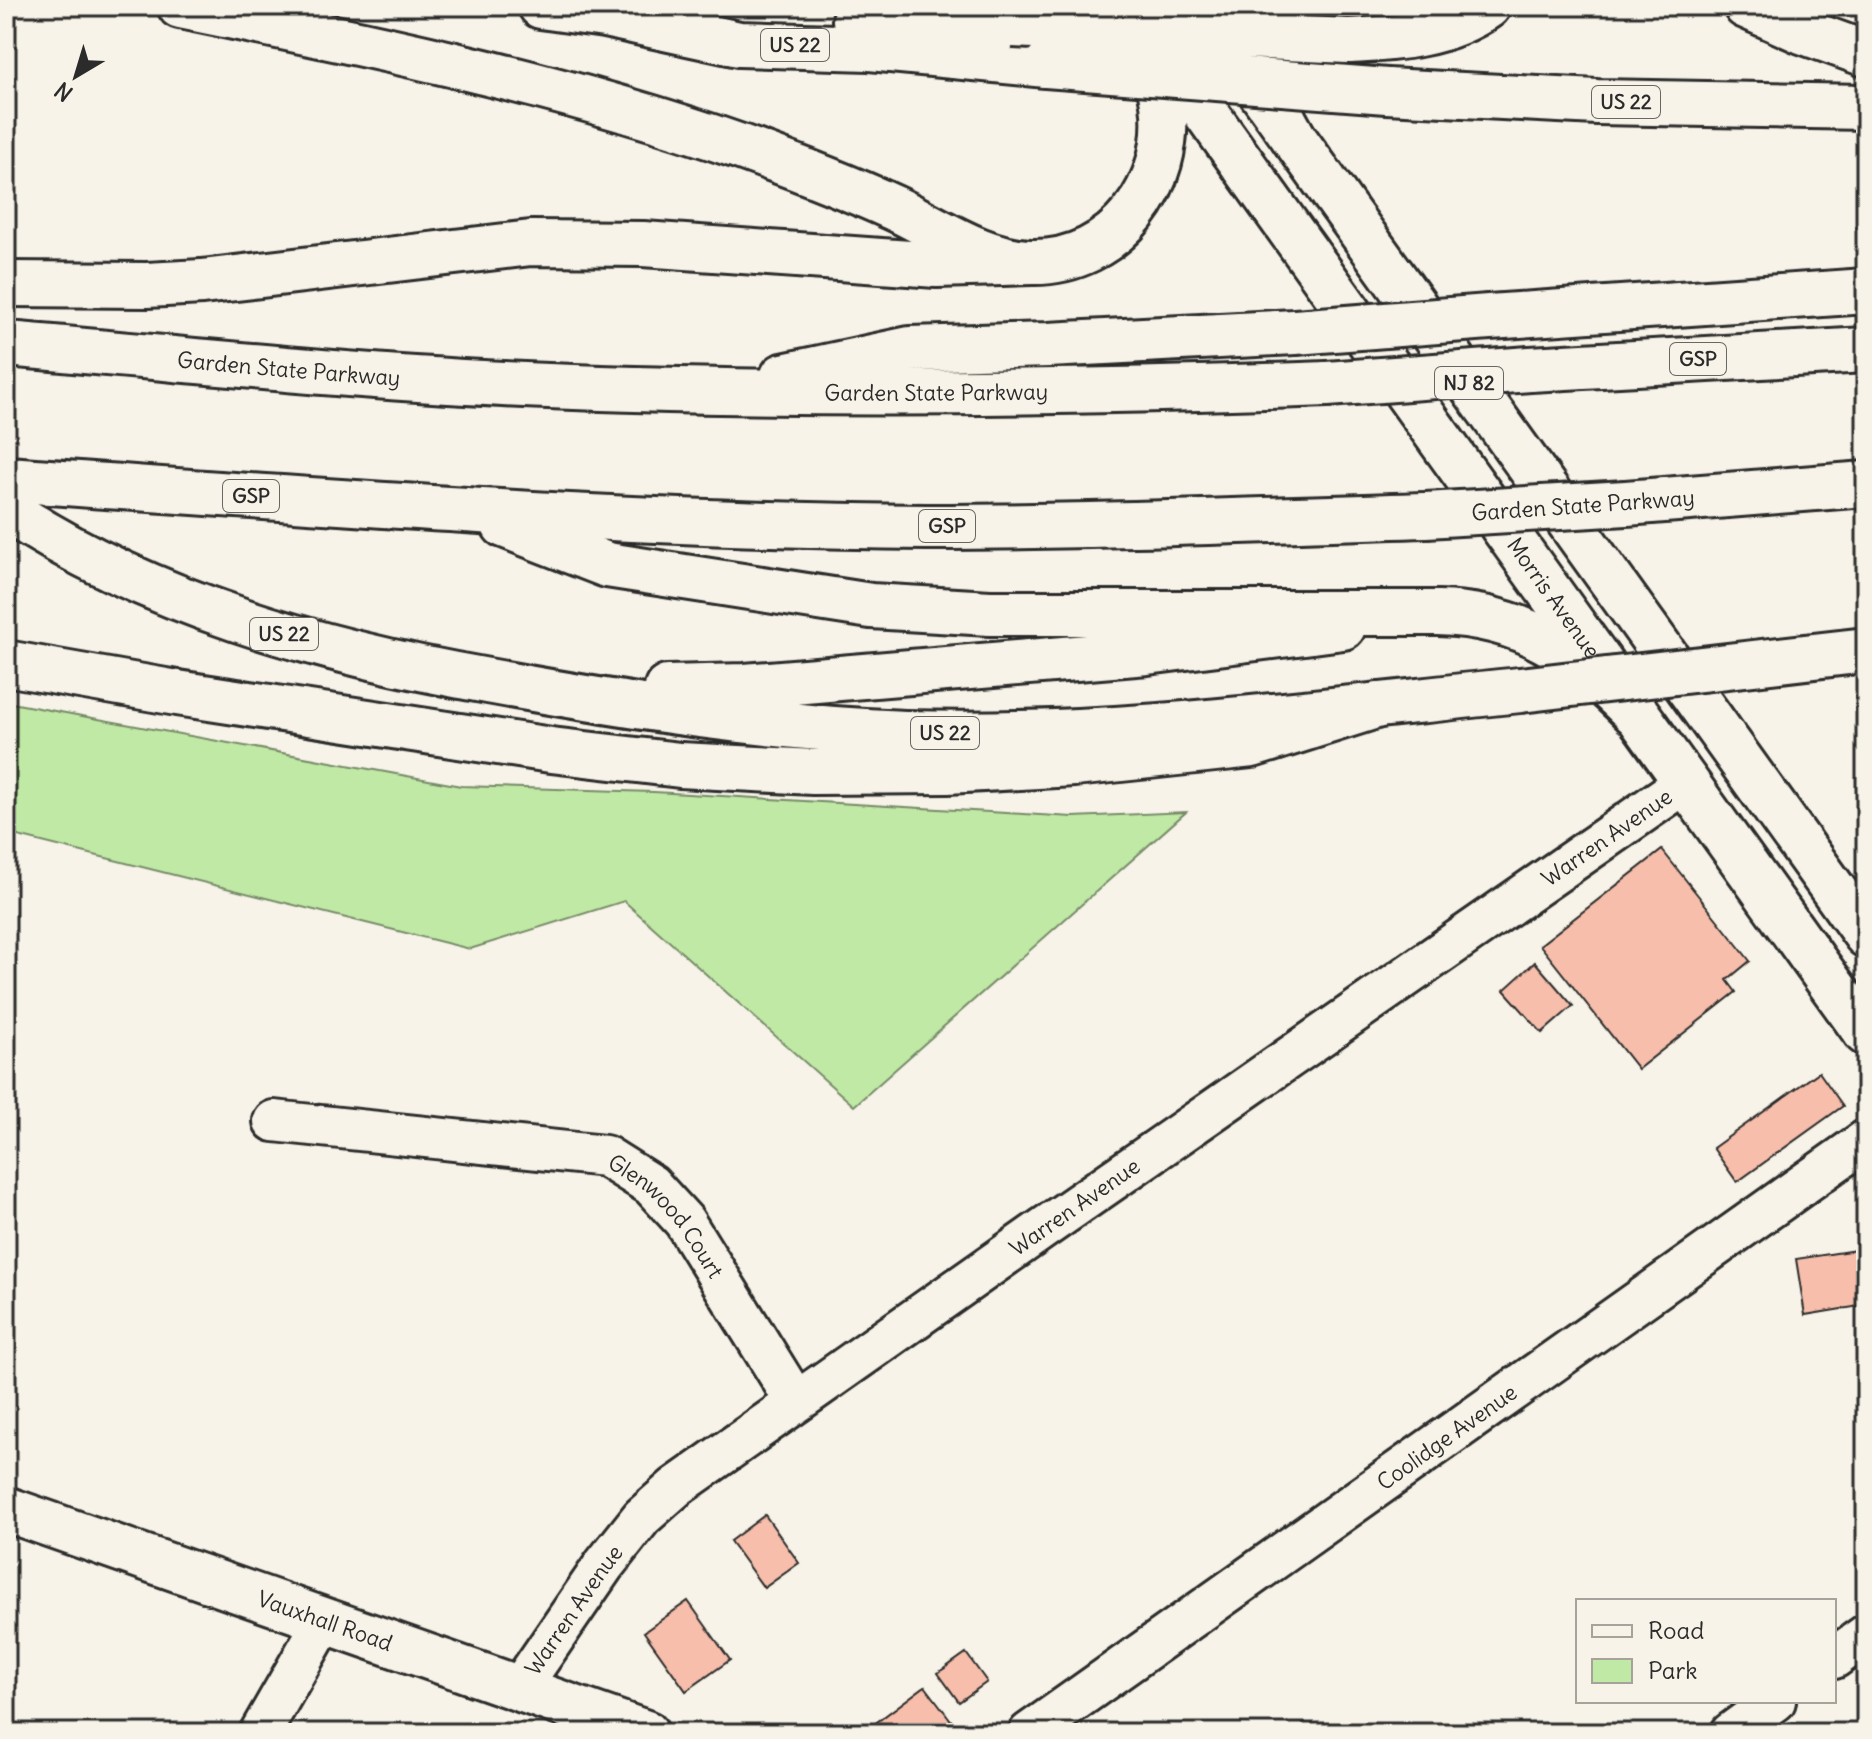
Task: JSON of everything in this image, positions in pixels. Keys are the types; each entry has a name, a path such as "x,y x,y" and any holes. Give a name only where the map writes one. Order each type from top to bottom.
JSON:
{"main road":[{"path":"180,6 367,43 627,110 797,167 896,209 974,248 1012,260 1032,262"},
{"path":"544,6 1348,41 1401,37 1446,28 1488,6"},
{"name":"US 22","path":"544,6 605,15 739,44 870,48 1387,91 1584,101 1866,107"},
{"path":"6,284 147,285 202,282 531,243 671,246 926,264 1032,262 1072,256 1108,239 1127,223 1155,176 1164,141 1163,101 1157,78 1127,6"},
{"name":"Morris Avenue","path":"1127,6 1866,1033"},
{"name":"NJ 82","path":"1199,6 1866,935"},
{"path":"1244,6 1256,59 1295,140"},
{"path":"1746,6 1814,36 1866,54"},
{"path":"706,392 910,349 1295,332 1866,291"},
{"name":"Garden State Parkway","path":"6,344 417,379 706,392 911,394 1327,384 1866,350"},
{"name":"Garden State Parkway","path":"15,489 469,512 925,527 1426,515 1866,484"},
{"name":"US 22","path":"15,489 68,545 119,571 221,613 327,646 513,686 746,721 905,733 974,734 1168,726 1231,722 1866,650"},
{"path":"469,512 607,565 871,606 1015,613 1438,613 1482,617 1522,628 1543,638 1584,665 1635,713"},
{"path":"513,686 745,686 1184,648 1438,613"},
{"path":"6,663 177,693 551,750 680,765 813,772 947,771 1074,764 1252,745 1379,705"},
{"name":"Vauxhall Road","path":"6,1509 646,1733"}],"street":[{"name":"Warren Avenue","path":"519,1689 604,1565 642,1517 676,1487 1685,783"},
{"name":"Glenwood Court","path":"274,1121 605,1156 651,1185 684,1221 796,1402"},
{"name":"Coolidge Avenue","path":"1029,1733 1866,1140"},
{"path":"260,1733 324,1621"},
{"path":"1836,1657 1866,1635"},
{"path":"1731,1733 1772,1703"}],"green space":[{"path":"6,702 461,786 654,792 1073,817 1186,812 854,1106 624,901 470,949 6,833"}],"building":[{"path":"1662,850 1750,961 1727,980 1736,992 1638,1069 1540,945"},
{"path":"1535,962 1573,1006 1542,1033 1504,990"},
{"path":"1819,1072 1843,1106 1737,1182 1713,1148"},
{"path":"1863,1249 1866,1305 1805,1315 1796,1259"},
{"path":"765,1515 799,1563 764,1588 730,1541"},
{"path":"688,1601 730,1660 686,1691 644,1632"},
{"path":"966,1653 987,1682 959,1702 938,1673"},
{"path":"925,1686 956,1727 948,1733 879,1733 873,1725"}]}
